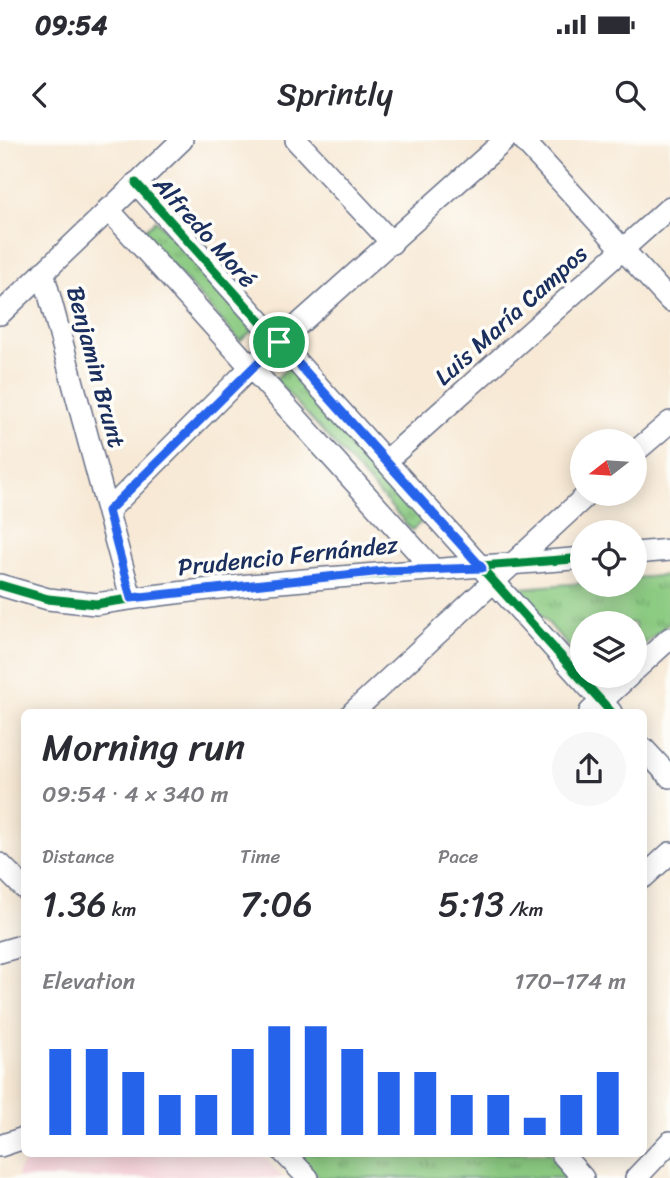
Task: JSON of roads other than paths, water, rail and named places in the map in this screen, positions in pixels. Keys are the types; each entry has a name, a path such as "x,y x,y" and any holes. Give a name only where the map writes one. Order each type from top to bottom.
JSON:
{"street":[{"path":"0,314 182,140"},
{"path":"296,140 392,243"},
{"path":"108,511 251,367 505,140"},
{"path":"523,140 670,301"},
{"name":"Alfredo Moré","path":"136,183 487,574 601,709"},
{"name":"Luis María Campos","path":"386,461 670,207"},
{"path":"108,209 433,569"},
{"name":"Benjamin Brunt","path":"43,272 131,598"},
{"path":"648,441 670,422"},
{"path":"510,563 574,506"},
{"path":"647,552 670,550"},
{"name":"Prudencio Fernández","path":"0,585 73,603 96,604 383,571 433,569 487,574 510,563 570,559"},
{"path":"356,709 487,574"},
{"path":"647,659 670,638"},
{"path":"601,709 619,688"},
{"path":"647,751 670,778"},
{"path":"647,874 670,853"},
{"path":"0,863 21,885"},
{"path":"0,952 21,946"},
{"path":"0,1146 21,1139"},
{"path":"636,1178 670,1142"},
{"path":"288,1157 308,1178"},
{"path":"565,1157 583,1178"}]}
